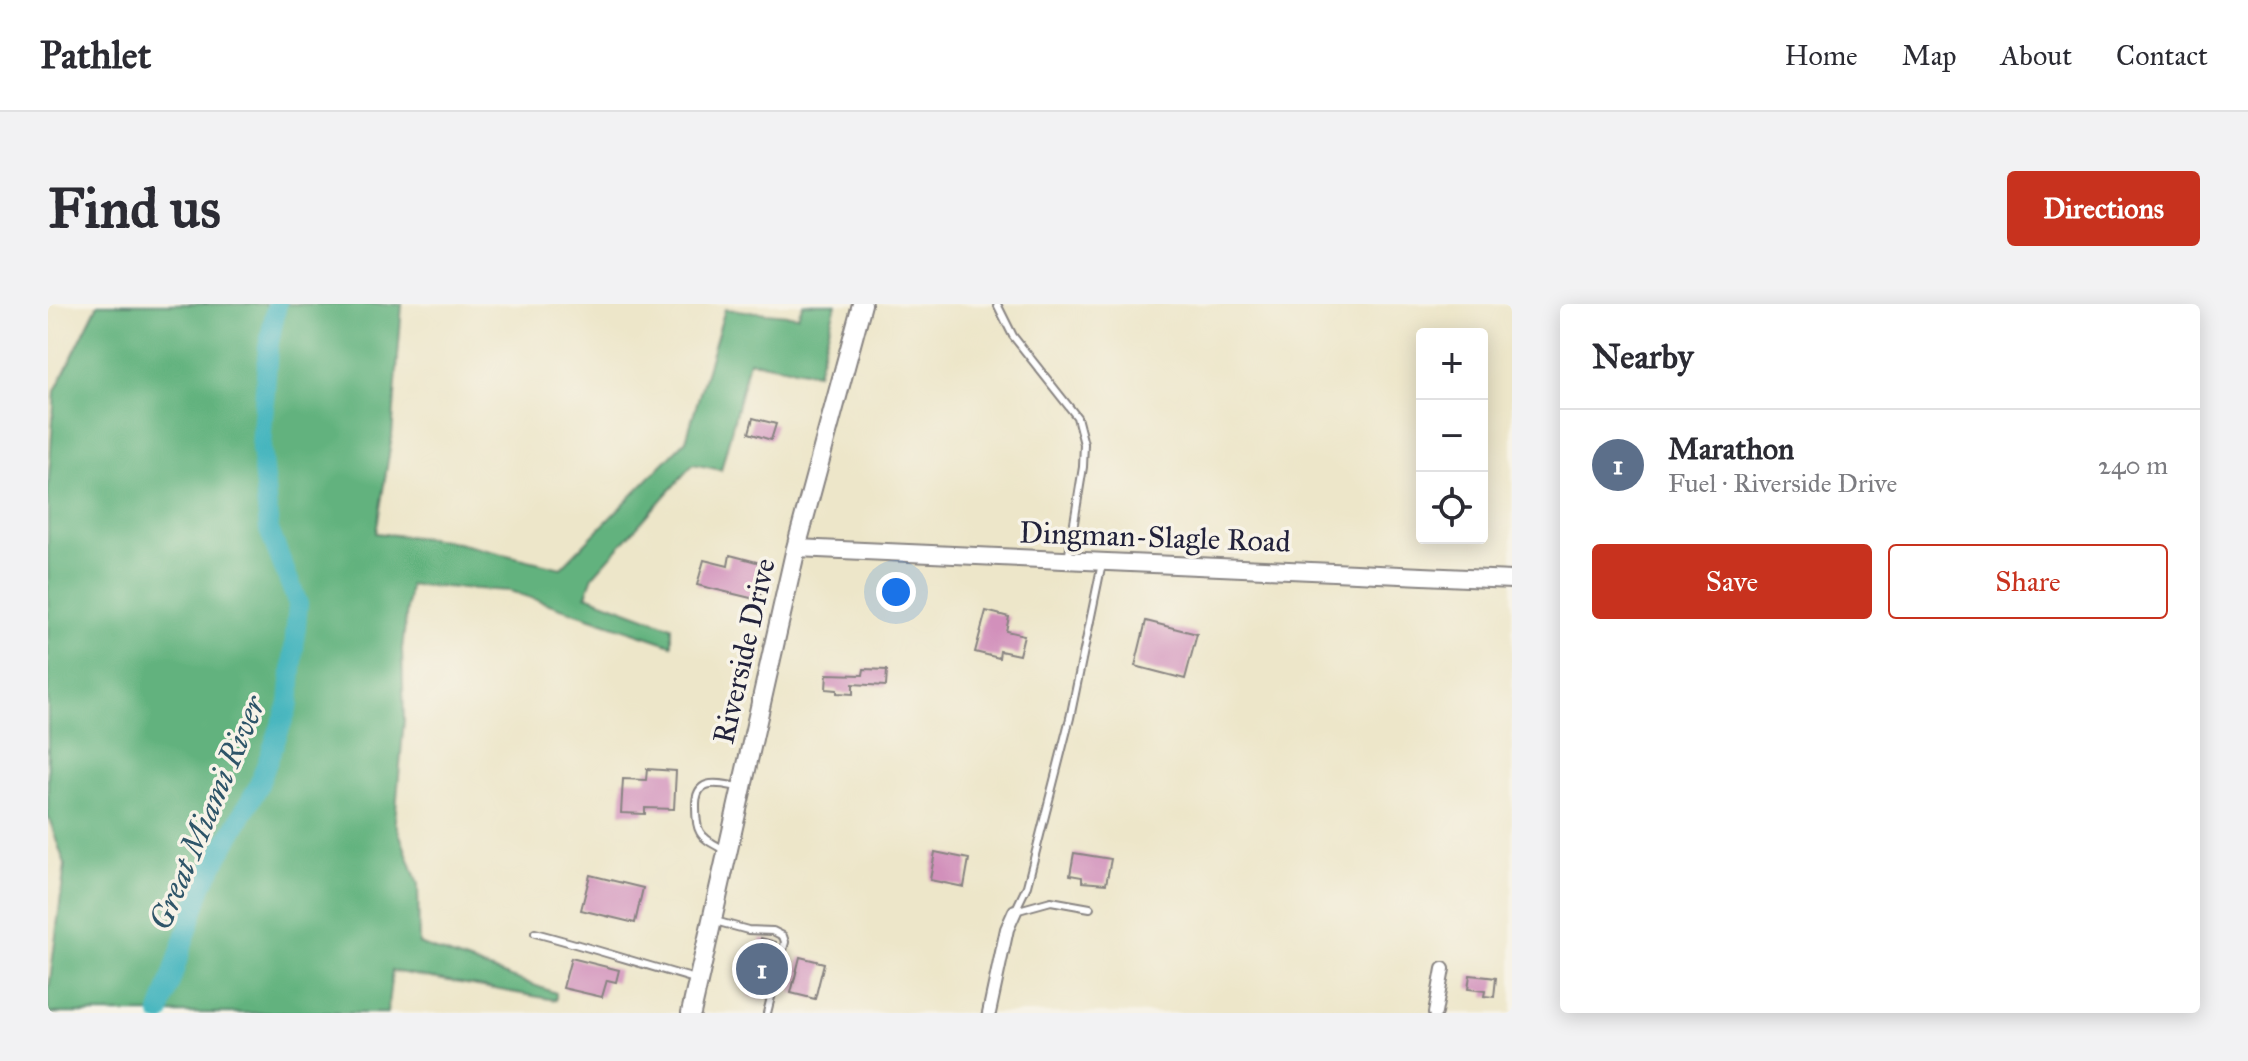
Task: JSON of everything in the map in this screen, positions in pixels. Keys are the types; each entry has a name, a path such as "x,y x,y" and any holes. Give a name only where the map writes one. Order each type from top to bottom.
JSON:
{"main road":[{"name":"Riverside Drive","path":"691,1013 796,548 862,304"}],"street":[{"name":"Dingman-Slagle Road","path":"796,548 1512,580"},
{"path":"989,1013 1007,929 1015,911"},
{"path":"1435,1013 1443,969"}],"lane":[{"path":"997,304 1013,336 1077,417 1084,444 1083,467 1067,562"},
{"path":"1015,911 1027,886 1066,734 1102,563"},
{"path":"727,851 699,832 697,794 706,785 714,783 741,788"},
{"path":"1015,911 1051,901 1090,908"},
{"path":"712,920 748,930 773,931 783,936 785,942 767,1013"},
{"path":"535,933 600,949 698,980"}],"green space":[{"path":"98,304 402,304 392,436 376,533 445,540 561,568 686,440 725,309 798,316 803,304 836,304 817,373 749,361 721,470 693,464 593,576 586,595 672,627 672,645 510,591 410,585 402,649 404,720 395,821 418,884 419,944 556,993 556,1000 392,971 387,1013 48,1013 65,865 48,815 48,491 55,391"}],"building":[{"path":"753,418 776,424 771,440 749,433"},
{"path":"730,555 768,565 759,600 697,585 704,560 728,566"},
{"path":"986,611 1009,617 1006,631 1024,635 1019,655 1000,651 999,658 975,652"},
{"path":"1146,621 1197,634 1185,679 1135,666"},
{"path":"864,669 887,670 886,686 853,684 853,694 826,689 827,674 863,675"},
{"path":"647,769 676,771 674,809 645,808 645,814 621,813 623,779 646,780"},
{"path":"935,852 969,859 964,887 930,880"},
{"path":"1074,853 1111,859 1106,884 1082,882 1082,877 1070,875"},
{"path":"590,875 643,888 635,923 581,910"},
{"path":"761,938 776,942 763,999 748,996"},
{"path":"800,957 824,963 815,999 791,993"},
{"path":"571,958 619,970 616,982 607,980 602,997 563,988"},
{"path":"1470,975 1496,978 1494,997 1484,996 1485,991 1468,989"}],"waterway":[{"name":"Great Miami River","path":"160,1013 203,883 258,787 289,704 298,604 269,530 261,448 268,347 277,304"}],"place":[{"name":"Marathon","path":"762,969"}]}
